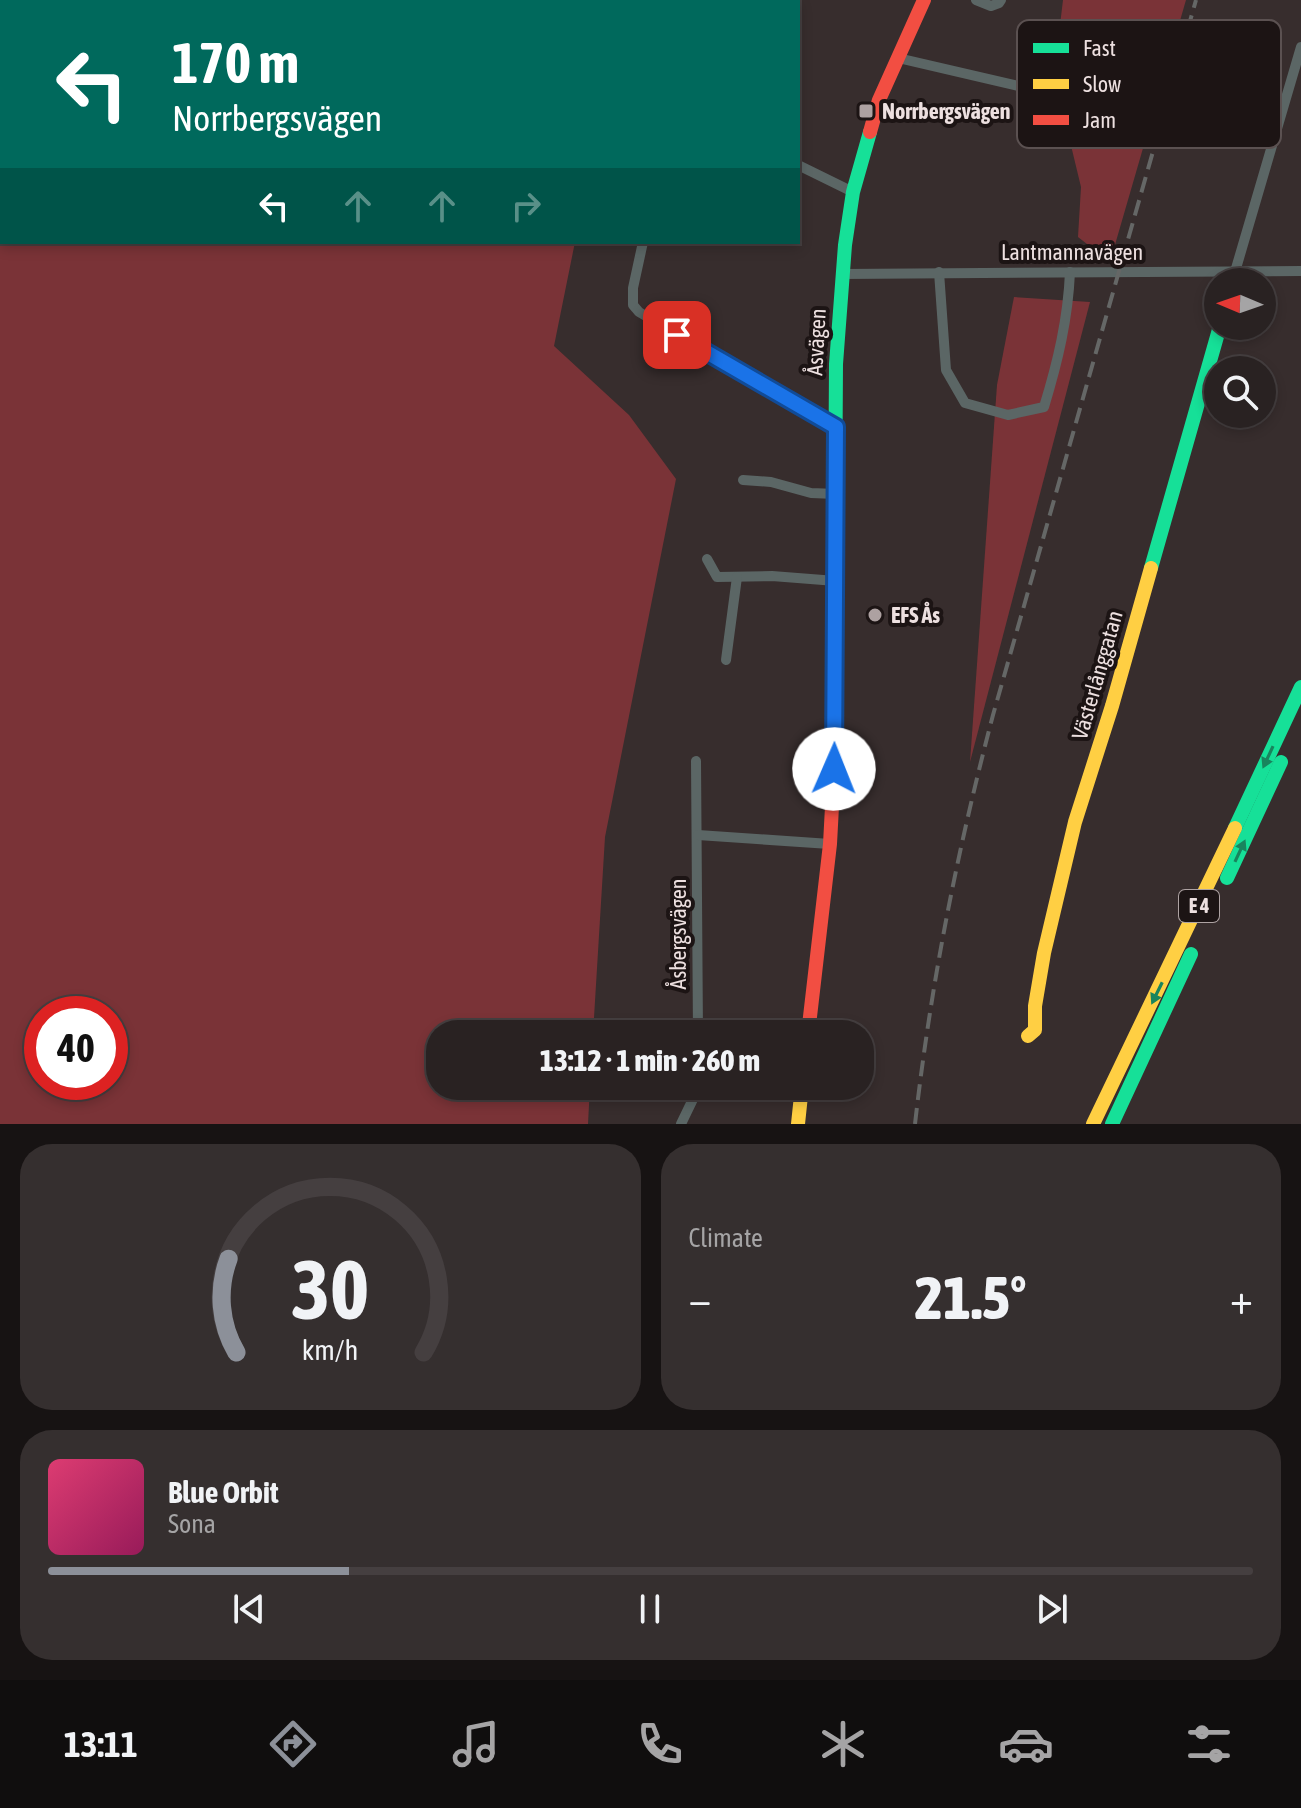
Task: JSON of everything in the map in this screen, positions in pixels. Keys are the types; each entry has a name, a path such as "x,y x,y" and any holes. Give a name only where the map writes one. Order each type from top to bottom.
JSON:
{"main road":[{"name":"Åsvägen","path":"810,1020 830,844 835,754 836,364 842,274 853,192 879,100 924,0"},
{"name":"Västerlånggatan","path":"1028,1036 1035,1030 1035,1006 1044,953 1075,822 1112,706 1216,340"},
{"name":"E 4","path":"1093,1124 1301,687"},
{"name":"E 4","path":"1218,898 1301,717"},
{"name":"E 4","path":"1112,1124 1198,939"},
{"path":"798,1124 801,1100"}],"street":[{"path":"976,0 991,6 1001,0"},
{"path":"1281,116 1301,47"},
{"path":"898,58 1017,86"},
{"path":"1237,268 1272,148"},
{"path":"800,166 853,192"},
{"path":"643,244 633,288 633,305 639,312 836,427"},
{"name":"Lantmannavägen","path":"1276,273 1301,271"},
{"path":"939,272 946,370 965,403 1008,415 1044,407 1069,307 1070,272"},
{"name":"Lantmannavägen","path":"842,274 1070,272 1204,276"},
{"path":"743,480 771,482 811,493 836,494"},
{"path":"707,559 717,577 772,576 836,581"},
{"path":"726,660 737,577"},
{"name":"Åsbergsvägen","path":"696,761 698,1020"},
{"path":"698,835 830,844"},
{"path":"681,1124 693,1100"}],"shaded area":[{"path":"1063,0 1186,0 1180,20 1061,20"},
{"path":"1072,148 1143,148 1110,262 1078,237 1081,187"},
{"path":"0,244 575,244 554,346 629,415 676,479 605,837 594,1020 426,1020 426,1100 589,1100 588,1124 0,1124"},
{"path":"1014,297 1090,302 970,762 997,385"}],"railway":[{"path":"1190,20 1196,0"},
{"path":"915,1124 937,969 980,766 1154,148"}],"traffic: fast":[{"path":"834,697 836,364 845,245 853,192 870,132"},
{"path":"1151,568 1216,340"},
{"path":"1235,828 1301,687"},
{"path":"1227,878 1281,762"},
{"path":"1112,1124 1191,954"}],"traffic: slow":[{"path":"1028,1036 1035,1030 1035,1006 1044,953 1075,822 1151,568"},
{"path":"1093,1124 1235,828"},
{"path":"798,1124 801,1100"}],"traffic: jam":[{"path":"870,132 879,100 924,0"},
{"path":"810,1020 830,844 834,697"}],"place":[{"name":"Norrbergsvägen","path":"866,111"},
{"name":"EFS Ås","path":"875,615"}],"route":[{"path":"677,335 836,427 834,769"}]}
